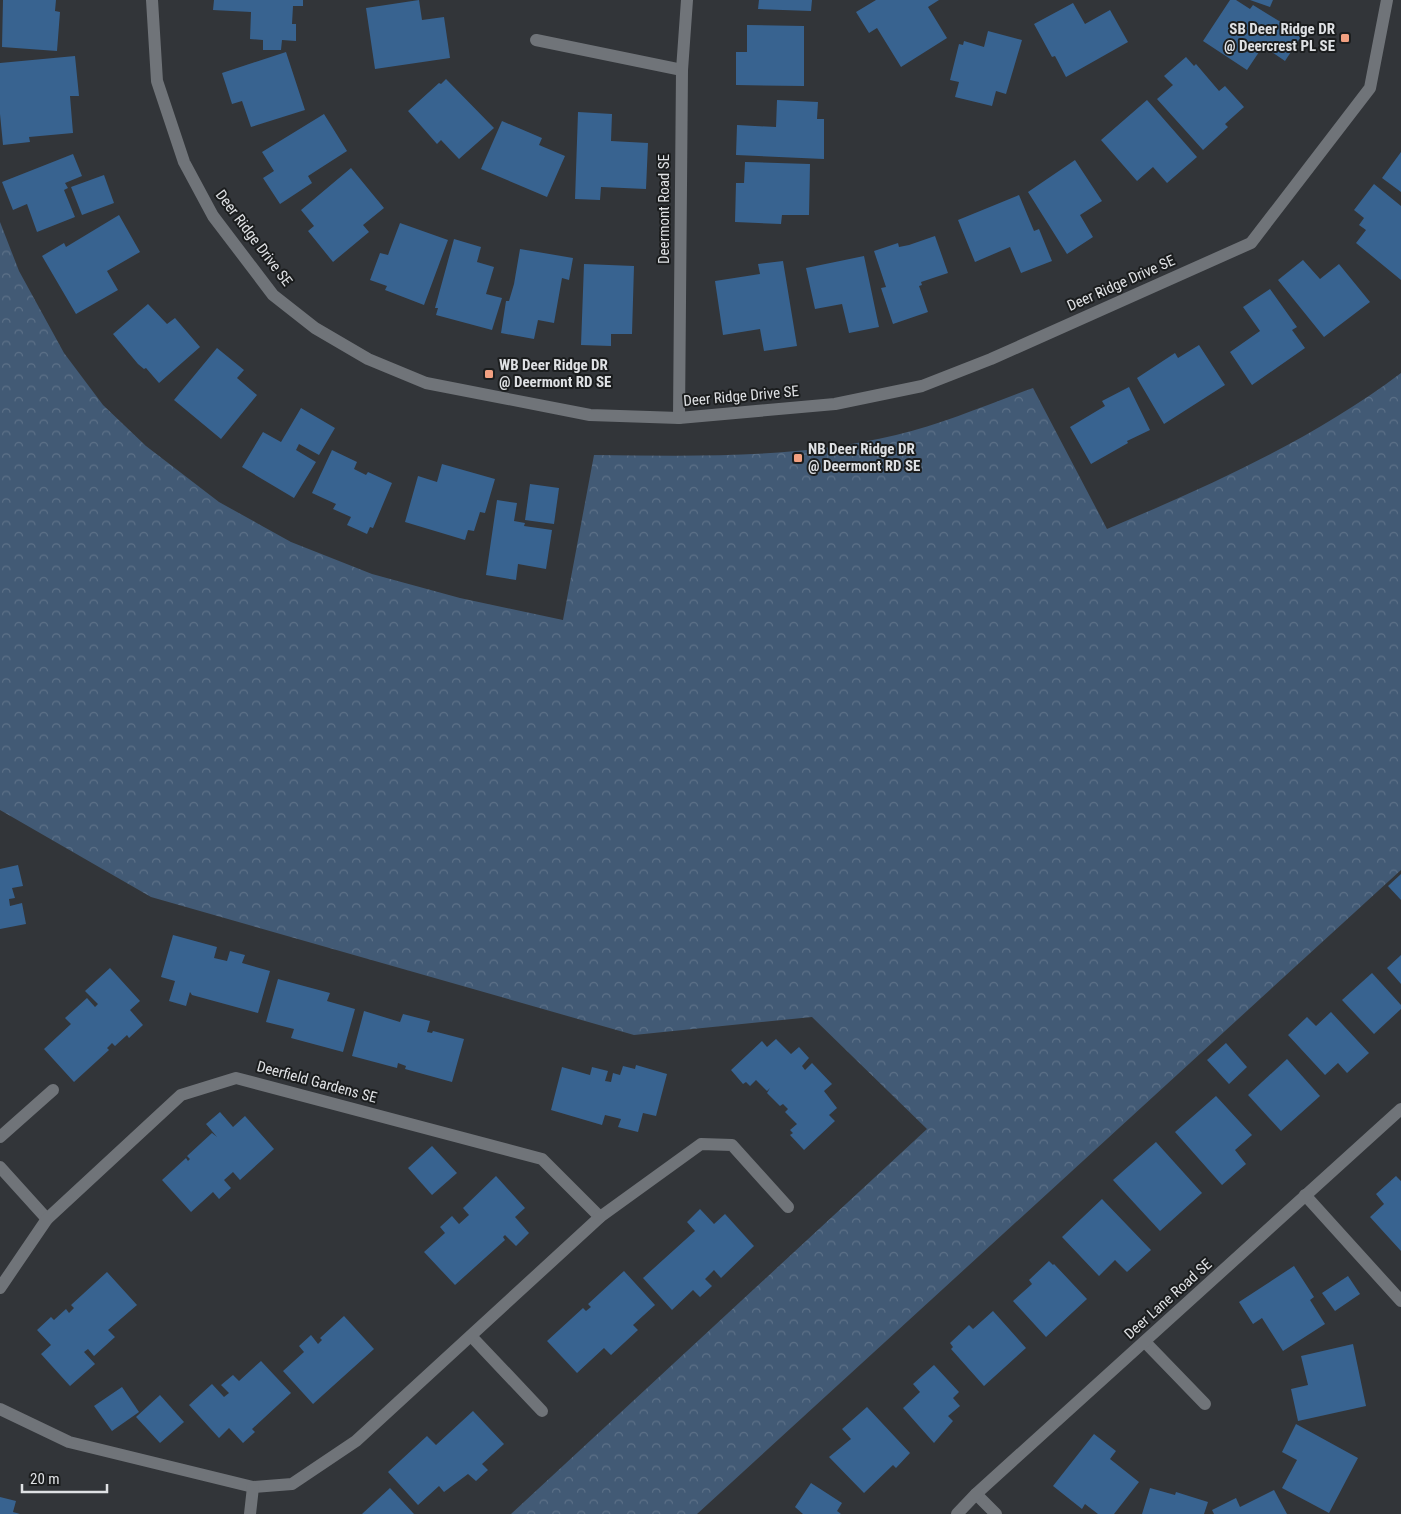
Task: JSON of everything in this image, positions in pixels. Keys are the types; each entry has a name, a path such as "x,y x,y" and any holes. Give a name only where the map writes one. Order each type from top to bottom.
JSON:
{"street":[{"name":"Deer Ridge Drive SE","path":"152,0 156,80 184,162 213,216 273,295 315,328 368,359 426,383 590,415 679,418 834,404 922,386 991,359 1250,243 1370,88 1387,0"},
{"name":"Deermont Road SE","path":"679,418 682,70 687,0"},
{"path":"536,40 682,70"},
{"name":"Deerfield Gardens SE","path":"0,1288 47,1220 181,1095 236,1078 542,1159 600,1218"},
{"path":"0,1137 53,1090"},
{"name":"Deer Lane Road SE","path":"957,1514 976,1494 1401,1109"},
{"path":"0,1409 69,1442 253,1487 292,1484 356,1441 600,1218 701,1144 732,1145 788,1207"},
{"path":"0,1167 47,1220"},
{"path":"1305,1195 1401,1301"},
{"path":"471,1336 542,1411"},
{"path":"1145,1342 1205,1404"},
{"path":"250,1514 253,1487"},
{"path":"976,1494 996,1514"}],"green space":[{"path":"0,222 19,271 64,353 103,405 146,446 219,502 291,542 372,574 460,598 563,620 594,455 746,454 783,452 858,443 931,425 1033,388 1107,529 1259,460 1332,420 1401,373 1401,870 697,1514 511,1514 927,1129 812,1017 634,1035 151,897 0,810"}],"building":[{"path":"3,0 56,0 55,11 60,12 57,51 2,47"},
{"path":"214,0 303,0 303,6 293,6 292,24 296,24 296,41 282,40 281,50 263,50 263,40 250,39 251,12 213,10"},
{"path":"419,0 422,20 444,17 450,58 375,69 366,8"},
{"path":"759,0 812,0 811,11 758,9"},
{"path":"876,0 939,0 928,7 947,38 901,67 877,28 869,33 856,12"},
{"path":"1230,0 1236,0 1250,9 1253,5 1302,35 1285,61 1263,46 1247,70 1203,41"},
{"path":"1250,0 1273,0 1270,7"},
{"path":"1073,3 1085,24 1110,10 1128,42 1066,77 1055,56 1052,57 1034,24"},
{"path":"747,25 804,26 804,86 736,85 736,52 747,52"},
{"path":"988,31 1022,40 1006,94 996,91 992,106 955,97 959,82 950,80 959,44 963,45 964,41 984,47"},
{"path":"286,52 305,110 251,127 242,101 232,104 222,73"},
{"path":"75,56 79,96 70,96 73,133 29,137 30,142 3,145 0,114 0,63"},
{"path":"1186,57 1194,66 1196,64 1219,91 1225,86 1244,107 1225,124 1228,127 1203,150 1157,99 1173,85 1164,76"},
{"path":"446,79 494,128 459,159 441,140 437,144 408,111"},
{"path":"777,100 818,102 817,119 824,119 824,159 736,155 737,125 776,127"},
{"path":"1147,100 1197,157 1167,183 1153,167 1137,181 1101,140"},
{"path":"578,112 612,114 611,141 648,143 646,189 601,187 600,200 575,199"},
{"path":"324,114 347,151 308,176 312,183 280,204 263,178 274,171 262,152"},
{"path":"502,121 542,138 539,145 565,156 547,197 481,169"},
{"path":"1401,152 1401,192 1382,178"},
{"path":"73,154 82,176 65,183 68,188 64,190 75,217 37,232 27,204 13,210 2,182"},
{"path":"1075,160 1102,201 1080,215 1093,237 1067,254 1028,192"},
{"path":"745,162 810,164 809,215 782,215 781,224 735,222 736,183 744,183"},
{"path":"351,168 384,208 363,225 369,232 333,262 308,231 314,226 301,210"},
{"path":"104,175 114,203 82,215 71,187"},
{"path":"1374,184 1401,206 1401,280 1356,243 1366,230 1359,225 1364,218 1354,210"},
{"path":"1019,195 1034,231 1039,229 1052,261 1021,273 1010,247 975,262 958,220"},
{"path":"119,215 140,252 107,271 118,290 76,314 42,256 64,243 66,247"},
{"path":"400,223 448,240 424,305 385,290 387,286 370,280 380,253 388,255"},
{"path":"935,236 948,273 921,282 922,285 919,286 928,312 893,324 881,288 886,287 874,251 898,243 899,247 909,245"},
{"path":"454,239 481,247 477,262 494,267 486,294 502,298 492,330 436,315 438,308 435,308"},
{"path":"520,249 573,258 569,280 562,278 554,323 538,320 534,339 501,333 506,301 509,301 514,284"},
{"path":"864,256 879,327 849,333 842,304 815,309 806,268"},
{"path":"1303,260 1320,279 1339,264 1370,302 1324,337 1278,280"},
{"path":"783,261 797,346 764,351 760,329 723,335 715,281 760,274 758,264"},
{"path":"584,264 634,266 632,334 611,334 611,346 581,345"},
{"path":"1270,289 1297,327 1292,330 1305,348 1252,385 1230,352 1260,331 1243,307"},
{"path":"148,304 167,324 175,318 200,347 159,383 146,368 144,369 138,364 113,334"},
{"path":"1199,345 1225,385 1164,424 1137,378 1175,353 1178,358"},
{"path":"217,348 244,370 237,378 257,395 221,439 174,400"},
{"path":"1129,387 1150,430 1127,441 1128,443 1091,464 1070,427 1105,406 1102,401"},
{"path":"301,408 335,428 319,455 299,444 296,450 316,462 294,498 242,467 263,432 281,442"},
{"path":"332,450 357,462 354,469 366,475 368,472 392,483 373,528 370,527 367,534 347,525 351,517 333,509 336,504 312,493"},
{"path":"442,464 495,479 485,513 480,512 474,531 468,530 465,540 405,522 418,476 437,482"},
{"path":"530,484 559,488 554,524 525,520"},
{"path":"497,500 517,503 514,521 525,523 524,526 552,530 546,569 518,564 516,580 486,575"},
{"path":"18,865 23,886 12,888 15,898 9,899 10,906 22,903 26,924 0,929 0,869"},
{"path":"1401,874 1401,900 1388,886"},
{"path":"173,935 217,947 214,958 227,961 230,951 245,955 242,963 270,971 258,1013 192,995 190,992 186,1006 169,1001 175,981 161,977"},
{"path":"1401,955 1401,984 1387,968"},
{"path":"110,968 140,1001 130,1010 143,1025 129,1038 127,1035 115,1046 112,1043 107,1048 109,1050 74,1082 44,1049 71,1024 65,1018 87,998 95,1007 98,1004 85,991"},
{"path":"1372,973 1401,1005 1401,1009 1374,1034 1342,1000"},
{"path":"278,979 330,993 327,1001 355,1009 343,1052 291,1038 294,1029 266,1022"},
{"path":"364,1011 400,1022 403,1014 430,1021 427,1032 432,1033 433,1031 464,1039 452,1082 405,1069 406,1066 398,1063 397,1068 352,1056"},
{"path":"1331,1012 1369,1053 1347,1073 1338,1063 1325,1075 1288,1035 1307,1017 1316,1026"},
{"path":"776,1039 791,1054 799,1047 809,1058 802,1066 805,1070 812,1063 832,1084 824,1091 837,1108 829,1115 835,1121 804,1150 790,1135 793,1133 790,1130 797,1124 785,1112 788,1109 783,1104 780,1106 767,1093 770,1088 767,1091 756,1080 750,1086 746,1082 743,1084 731,1070 762,1041 767,1047"},
{"path":"1226,1043 1247,1067 1229,1084 1207,1060"},
{"path":"1287,1059 1320,1096 1281,1131 1248,1095"},
{"path":"636,1065 667,1074 656,1116 643,1113 638,1132 618,1127 621,1119 605,1115 602,1125 551,1110 562,1067 590,1075 592,1067 608,1071 605,1081 611,1082 613,1073 620,1075 623,1066 635,1069"},
{"path":"1216,1096 1252,1135 1235,1150 1246,1164 1222,1185 1175,1132"},
{"path":"220,1112 233,1127 245,1116 274,1149 240,1180 233,1172 224,1180 231,1188 219,1199 213,1192 191,1212 162,1180 186,1158 188,1161 190,1159 187,1156 212,1133 217,1137 206,1124"},
{"path":"1156,1142 1202,1193 1160,1231 1113,1180"},
{"path":"432,1146 457,1173 432,1195 408,1168"},
{"path":"496,1176 525,1208 515,1217 529,1233 516,1246 505,1235 503,1237 505,1240 455,1285 424,1252 445,1233 440,1227 452,1216 459,1224 469,1215 463,1208"},
{"path":"1396,1176 1401,1181 1401,1251 1370,1217 1384,1204 1376,1194"},
{"path":"1102,1199 1151,1250 1127,1272 1115,1260 1099,1276 1062,1237"},
{"path":"700,1209 714,1224 725,1214 754,1246 721,1278 714,1270 705,1279 712,1286 700,1297 693,1290 672,1310 643,1278 695,1231 687,1222"},
{"path":"1049,1261 1087,1299 1046,1337 1013,1301 1032,1284 1029,1280"},
{"path":"1294,1266 1314,1297 1310,1300 1325,1324 1283,1351 1262,1318 1253,1324 1239,1302"},
{"path":"624,1271 655,1305 633,1325 638,1330 611,1355 604,1348 577,1373 547,1341 583,1308 586,1311 591,1307 588,1304"},
{"path":"107,1272 137,1305 108,1330 115,1337 94,1356 88,1349 84,1352 95,1364 70,1386 41,1354 51,1345 37,1330 51,1317 54,1320 66,1309 69,1313 74,1308 71,1305"},
{"path":"1348,1276 1360,1294 1335,1311 1322,1293"},
{"path":"993,1311 1026,1348 984,1386 951,1349 953,1347 950,1343 969,1325 973,1329"},
{"path":"344,1316 374,1349 313,1404 283,1371 304,1352 299,1346 311,1335 318,1344 322,1340 320,1338"},
{"path":"1353,1344 1366,1406 1298,1421 1291,1389 1308,1385 1301,1356"},
{"path":"261,1361 291,1393 252,1429 255,1432 243,1443 229,1428 219,1438 189,1405 212,1384 224,1397 229,1393 221,1385 233,1375 239,1381"},
{"path":"934,1365 959,1392 953,1398 960,1406 948,1416 953,1421 934,1443 903,1408 920,1392 913,1384"},
{"path":"122,1387 139,1412 112,1431 94,1406"},
{"path":"160,1395 184,1422 160,1443 136,1417"},
{"path":"867,1407 910,1453 896,1468 893,1465 864,1493 829,1457 851,1439 842,1429"},
{"path":"473,1411 504,1444 482,1464 488,1470 476,1481 468,1474 444,1492 439,1486 418,1505 388,1472 427,1436 436,1445"},
{"path":"1296,1424 1358,1458 1329,1513 1282,1488 1297,1460 1282,1452"},
{"path":"1094,1434 1116,1451 1110,1459 1139,1482 1114,1514 1098,1514 1085,1504 1082,1509 1053,1486"},
{"path":"811,1483 842,1503 837,1511 841,1514 803,1514 795,1507"},
{"path":"390,1488 414,1514 362,1514"},
{"path":"1150,1488 1175,1495 1176,1492 1208,1502 1204,1514 1142,1514"},
{"path":"1274,1490 1287,1514 1214,1514 1212,1510 1236,1498 1240,1507"},
{"path":"0,1497 16,1501 13,1512 20,1514 0,1514"}],"place":[{"name":"SB Deer Ridge DR @ Deercrest PL SE","path":"1345,38"},
{"name":"WB Deer Ridge DR @ Deermont RD SE","path":"489,374"},
{"name":"NB Deer Ridge DR @ Deermont RD SE","path":"798,458"}]}
